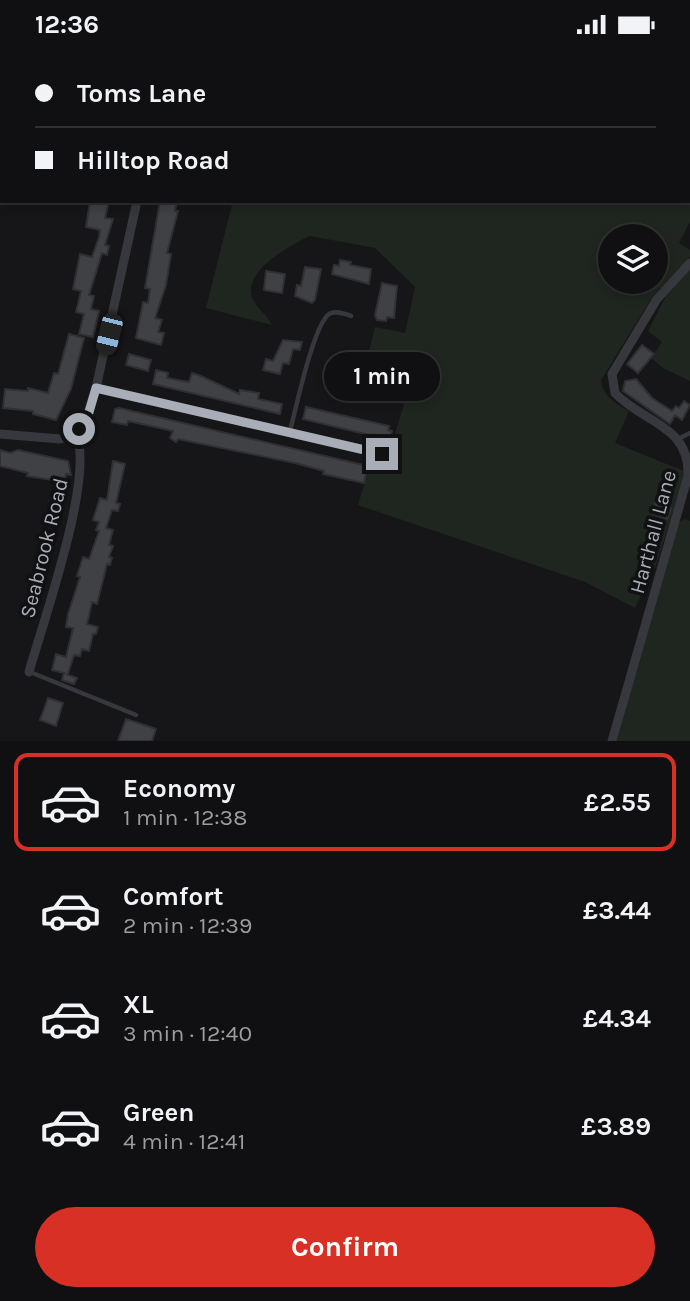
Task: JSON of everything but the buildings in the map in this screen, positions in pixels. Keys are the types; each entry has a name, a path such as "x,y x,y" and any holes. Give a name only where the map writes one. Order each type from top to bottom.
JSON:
{"street":[{"path":"0,434 53,439 75,433 87,419 137,203"},
{"path":"678,439 620,398 611,380 617,363 657,299 690,263"},
{"path":"96,388 382,454"},
{"name":"Seabrook Road","path":"29,672 80,488 80,448 75,433"},
{"name":"Harthall Lane","path":"612,741 688,476 688,453 678,439"}],"lane":[{"path":"290,432 318,333 329,315 335,312 351,316"},
{"path":"678,439 690,433"},
{"path":"29,672 135,715"}],"shaded area":[{"path":"232,203 690,203 690,221 679,243 690,250 690,257 668,280 668,224 598,224 598,294 655,294 601,380 607,395 629,411 615,443 686,472 656,565 635,608 585,582 358,505 372,459 387,461 404,404 358,395 375,327 405,333 415,287 375,248 310,236 272,259 256,275 251,293 257,306 272,325 206,308"},
{"path":"690,269 690,381 663,368 651,358 662,342 648,331 668,294"},
{"path":"680,521 690,521 690,741 617,741 672,536"}],"route":[{"path":"79,429 87,419 96,388 382,454"}]}
